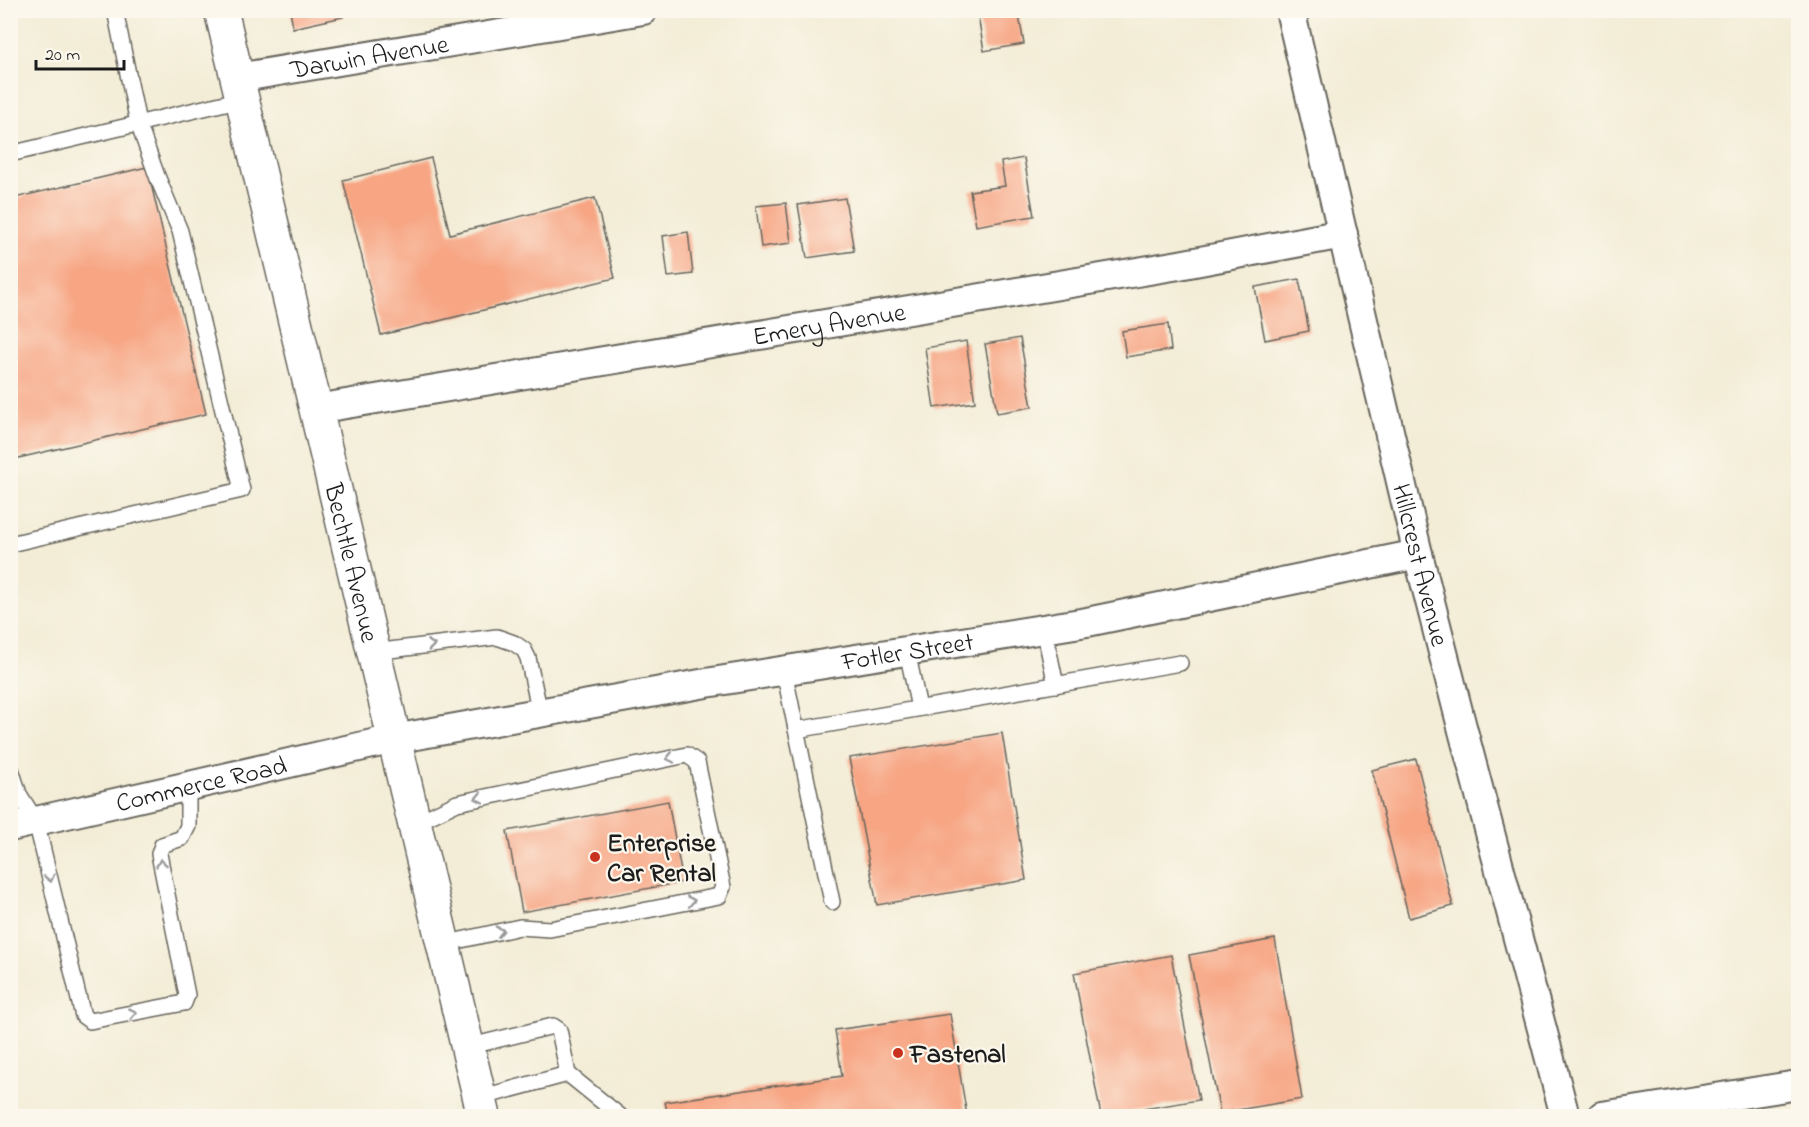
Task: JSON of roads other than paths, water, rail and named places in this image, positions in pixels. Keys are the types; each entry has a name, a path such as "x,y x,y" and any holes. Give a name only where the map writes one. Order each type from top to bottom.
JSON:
{"main road":[{"name":"Bechtle Avenue","path":"221,10 482,1107"}],"street":[{"name":"Darwin Avenue","path":"239,88 643,10"},
{"name":"Hillcrest Avenue","path":"1290,10 1418,554 1565,1116"},
{"name":"Emery Avenue","path":"316,410 1155,269 1343,234"},
{"name":"Fotler Street","path":"394,739 784,671 1087,622 1418,554"},
{"name":"Commerce Road","path":"23,824 394,739"},
{"path":"1602,1116 1798,1085"}],"lane":[{"path":"10,544 242,490 180,231 138,123 115,10"},
{"path":"10,154 138,123 239,88"},
{"path":"1044,629 1056,685"},
{"path":"373,652 487,637 507,639 524,650 528,658 540,713"},
{"path":"907,651 919,708"},
{"path":"796,730 1180,663"},
{"path":"784,671 832,902"},
{"path":"414,824 457,803 687,754 697,762 723,887 719,896 550,929 520,927 442,944"},
{"path":"10,766 19,794 23,824 83,1016 90,1021 184,1003 188,995 159,854 162,845 182,838 188,826 188,786"},
{"path":"467,1047 553,1026 559,1030 568,1074 620,1116"},
{"path":"482,1107 568,1074"}],"place":[{"name":"Enterprise Car Rental","path":"595,857"},
{"name":"Fastenal","path":"898,1053"}]}
